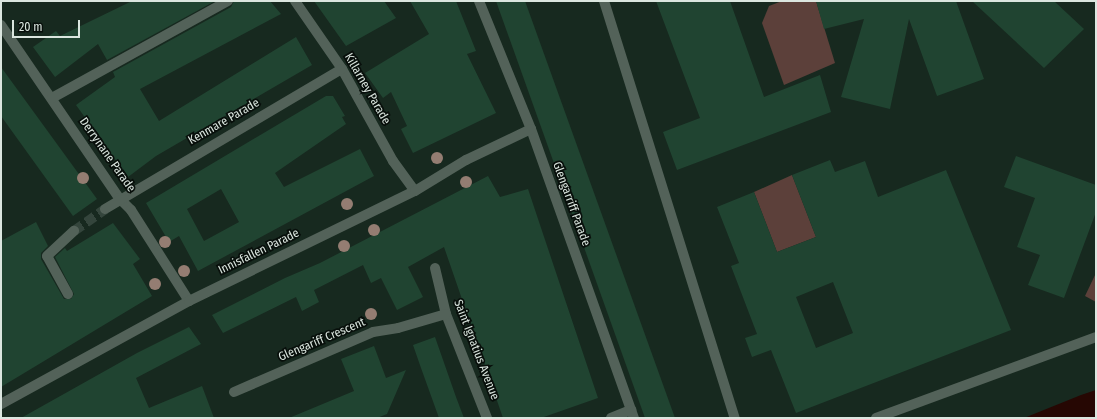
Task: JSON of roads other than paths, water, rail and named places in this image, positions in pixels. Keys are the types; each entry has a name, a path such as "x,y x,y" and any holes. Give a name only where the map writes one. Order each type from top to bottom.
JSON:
{"street":[{"path":"52,98 228,1"},
{"name":"Killarney Parade","path":"295,1 342,69 393,161 415,191"},
{"name":"Glengarriff Parade","path":"479,1 531,129 632,414"},
{"path":"604,1 735,418"},
{"name":"Derrynane Parade","path":"1,25 119,198 131,210 188,301"},
{"name":"Kenmare Parade","path":"105,209 119,198 342,69"},
{"name":"Innisfallen Parade","path":"1,404 188,301 415,191 466,160 531,129"},
{"path":"68,294 47,256 74,232"},
{"name":"Saint Ignatius Avenue","path":"435,268 446,314 487,418"},
{"name":"Glengariff Crescent","path":"234,392 373,332 398,328 446,314"},
{"path":"876,418 1096,337"},
{"path":"611,418 632,414"}],"tunnel":[{"path":"74,231 105,209"}]}
